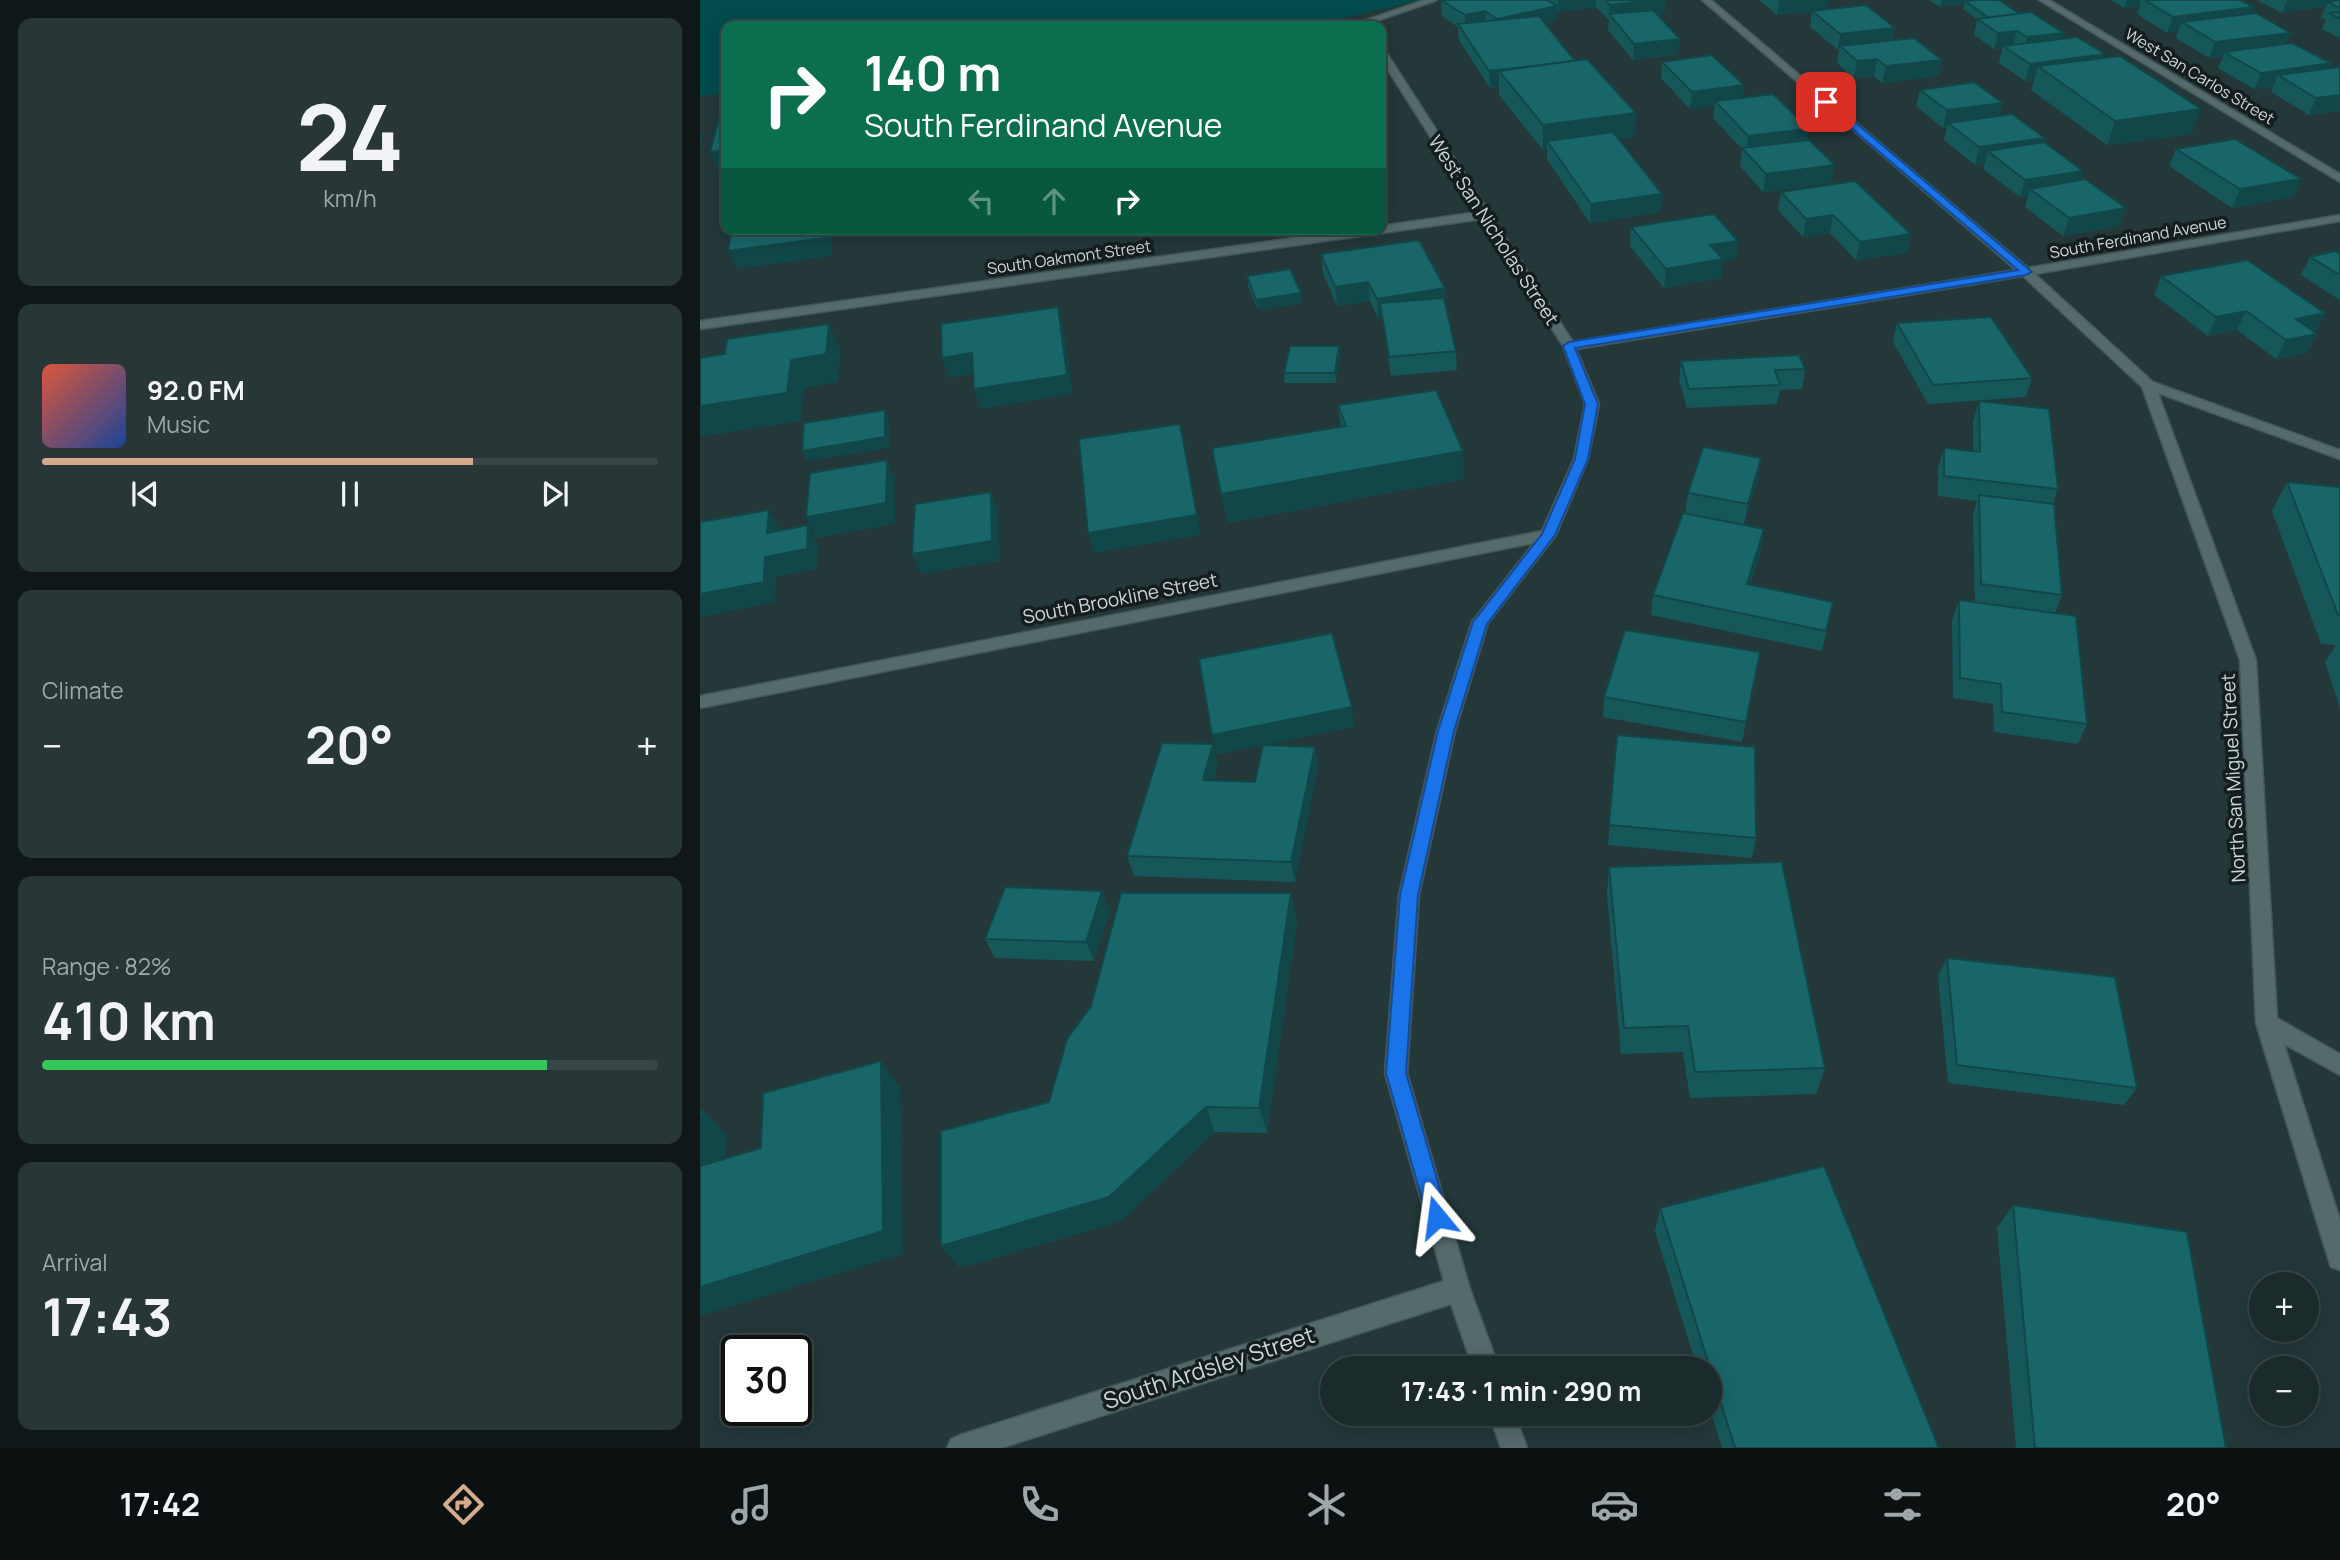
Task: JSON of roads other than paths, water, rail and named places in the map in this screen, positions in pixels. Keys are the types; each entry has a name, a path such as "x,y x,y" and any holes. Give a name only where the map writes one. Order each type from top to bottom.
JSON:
{"street":[{"path":"1375,21 1433,0"},
{"name":"North San Miguel Street","path":"1706,0 2026,272 2148,385 2248,660 2267,1023 2340,1258"},
{"name":"West San Carlos Street","path":"2043,0 2340,179"},
{"name":"West San Nicholas Street","path":"1386,60 1569,346 1592,404 1581,459 1548,535 1480,622 1446,731 1409,895 1396,1073 1458,1289 1482,1356"},
{"name":"South Oakmont Street","path":"1386,229 1484,215"},
{"name":"South Ferdinand Avenue","path":"1569,346 2340,218"},
{"name":"South Oakmont Street","path":"700,325 1341,235"},
{"path":"2148,385 2280,431 2340,456"},
{"name":"South Brookline Street","path":"700,702 1548,535"},
{"path":"2267,1023 2340,1065"},
{"name":"South Ardsley Street","path":"960,1448 1458,1289"},
{"path":"1506,1426 1514,1448"}]}
